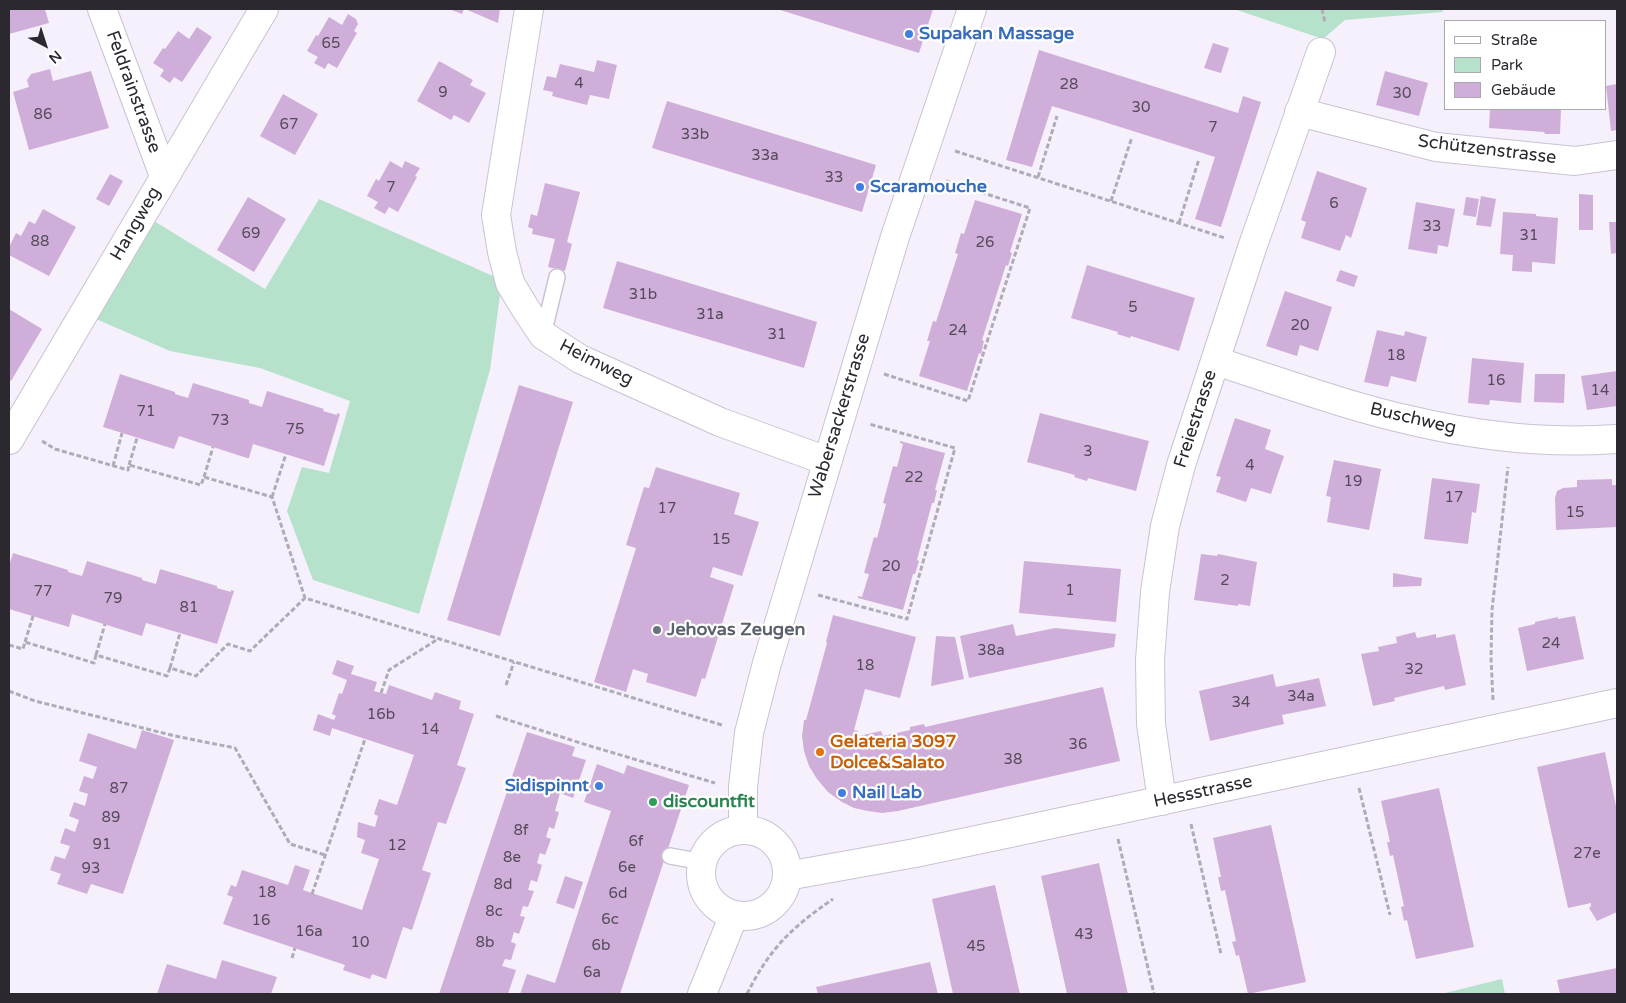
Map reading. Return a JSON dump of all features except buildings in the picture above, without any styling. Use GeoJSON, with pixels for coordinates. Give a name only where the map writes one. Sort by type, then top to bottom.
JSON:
{"type":"FeatureCollection","features":[{"type":"Feature","properties":{"kind":"street","name":"Feldrainstrasse"},"geometry":{"type":"LineString","coordinates":[[102,9],[164,176]]}},
{"type":"Feature","properties":{"kind":"street","name":"Hangweg"},"geometry":{"type":"LineString","coordinates":[[9,440],[264,9]]}},
{"type":"Feature","properties":{"kind":"street","name":"Heimweg"},"geometry":{"type":"LineString","coordinates":[[529,9],[496,215],[502,252],[510,283],[543,334],[580,359],[711,418],[827,461]]}},
{"type":"Feature","properties":{"kind":"street","name":"Wabersackerstrasse"},"geometry":{"type":"LineString","coordinates":[[743,830],[743,787],[749,733],[767,662],[855,365],[926,141],[972,9]]}},
{"type":"Feature","properties":{"kind":"street","name":"Freiestrasse"},"geometry":{"type":"LineString","coordinates":[[1173,798],[1151,724],[1150,660],[1155,592],[1165,526],[1180,465],[1252,248],[1321,52]]}},
{"type":"Feature","properties":{"kind":"street","name":"Schützenstrasse"},"geometry":{"type":"LineString","coordinates":[[1299,112],[1436,147],[1575,161],[1617,155]]}},
{"type":"Feature","properties":{"kind":"street","name":"Buschweg"},"geometry":{"type":"LineString","coordinates":[[1215,361],[1360,406],[1409,420],[1455,430],[1511,437],[1591,441],[1617,439]]}},
{"type":"Feature","properties":{"kind":"street","name":"Hessstrasse"},"geometry":{"type":"LineString","coordinates":[[787,876],[925,851],[1617,704]]}},
{"type":"Feature","properties":{"kind":"street"},"geometry":{"type":"LineString","coordinates":[[743,830],[757,832],[770,838],[780,849],[786,862],[787,876],[784,888],[770,908],[758,914],[746,916],[734,915],[721,910],[711,901],[704,889],[701,876],[703,862],[708,850],[718,840],[730,833],[743,830]]}},
{"type":"Feature","properties":{"kind":"street"},"geometry":{"type":"LineString","coordinates":[[702,994],[734,915]]}},
{"type":"Feature","properties":{"kind":"lane"},"geometry":{"type":"LineString","coordinates":[[543,334],[557,277]]}},
{"type":"Feature","properties":{"kind":"lane"},"geometry":{"type":"LineString","coordinates":[[670,856],[703,862]]}},
{"type":"Feature","properties":{"kind":"path"},"geometry":{"type":"LineString","coordinates":[[1038,178],[1057,116]]}},
{"type":"Feature","properties":{"kind":"path"},"geometry":{"type":"LineString","coordinates":[[1111,201],[1132,137]]}},
{"type":"Feature","properties":{"kind":"path"},"geometry":{"type":"LineString","coordinates":[[926,141],[1252,248]]}},
{"type":"Feature","properties":{"kind":"path"},"geometry":{"type":"LineString","coordinates":[[1179,223],[1199,159]]}},
{"type":"Feature","properties":{"kind":"path"},"geometry":{"type":"LineString","coordinates":[[855,365],[968,401],[1030,208],[916,172]]}},
{"type":"Feature","properties":{"kind":"path"},"geometry":{"type":"LineString","coordinates":[[789,586],[907,619],[955,448],[840,416]]}},
{"type":"Feature","properties":{"kind":"path"},"geometry":{"type":"LineString","coordinates":[[113,466],[122,433]]}},
{"type":"Feature","properties":{"kind":"path"},"geometry":{"type":"LineString","coordinates":[[1495,730],[1491,658],[1492,610],[1511,437]]}},
{"type":"Feature","properties":{"kind":"path"},"geometry":{"type":"LineString","coordinates":[[55,448],[128,470],[137,438]]}},
{"type":"Feature","properties":{"kind":"path"},"geometry":{"type":"LineString","coordinates":[[129,465],[201,486],[213,447]]}},
{"type":"Feature","properties":{"kind":"path"},"geometry":{"type":"LineString","coordinates":[[286,454],[272,497],[304,598]]}},
{"type":"Feature","properties":{"kind":"path"},"geometry":{"type":"LineString","coordinates":[[204,477],[272,497]]}},
{"type":"Feature","properties":{"kind":"path"},"geometry":{"type":"LineString","coordinates":[[304,598],[749,733]]}},
{"type":"Feature","properties":{"kind":"path"},"geometry":{"type":"LineString","coordinates":[[170,668],[196,676],[228,644],[250,651],[304,598]]}},
{"type":"Feature","properties":{"kind":"path"},"geometry":{"type":"LineString","coordinates":[[9,645],[23,650],[33,616]]}},
{"type":"Feature","properties":{"kind":"path"},"geometry":{"type":"LineString","coordinates":[[25,642],[94,663],[106,624]]}},
{"type":"Feature","properties":{"kind":"path"},"geometry":{"type":"LineString","coordinates":[[96,655],[168,676],[180,633]]}},
{"type":"Feature","properties":{"kind":"path"},"geometry":{"type":"LineString","coordinates":[[381,693],[389,670],[438,638]]}},
{"type":"Feature","properties":{"kind":"path"},"geometry":{"type":"LineString","coordinates":[[506,685],[514,662]]}},
{"type":"Feature","properties":{"kind":"path"},"geometry":{"type":"LineString","coordinates":[[9,691],[35,701],[175,736],[235,748],[290,844],[325,855]]}},
{"type":"Feature","properties":{"kind":"path"},"geometry":{"type":"LineString","coordinates":[[496,716],[722,785]]}},
{"type":"Feature","properties":{"kind":"path"},"geometry":{"type":"LineString","coordinates":[[312,894],[365,739]]}},
{"type":"Feature","properties":{"kind":"path"},"geometry":{"type":"LineString","coordinates":[[1352,760],[1390,915]]}},
{"type":"Feature","properties":{"kind":"path"},"geometry":{"type":"LineString","coordinates":[[1173,798],[1221,954]]}},
{"type":"Feature","properties":{"kind":"path"},"geometry":{"type":"LineString","coordinates":[[1111,812],[1154,994]]}},
{"type":"Feature","properties":{"kind":"path"},"geometry":{"type":"LineString","coordinates":[[747,994],[772,951],[790,932],[837,897],[832,868]]}},
{"type":"Feature","properties":{"kind":"path"},"geometry":{"type":"LineString","coordinates":[[292,958],[295,948]]}},
{"type":"Feature","properties":{"kind":"green space"},"geometry":{"type":"Polygon","coordinates":[[[1234,9],[1442,9],[1443,12],[1345,20],[1323,39],[1234,9]]]}},
{"type":"Feature","properties":{"kind":"green space"},"geometry":{"type":"Polygon","coordinates":[[[319,199],[502,280],[490,370],[419,614],[313,580],[287,511],[302,467],[329,473],[350,401],[260,368],[170,351],[96,319],[154,221],[265,289],[319,199]]]}},
{"type":"Feature","properties":{"kind":"green space"},"geometry":{"type":"Polygon","coordinates":[[[1502,979],[1505,994],[1441,994],[1502,979]]]}},
{"type":"Feature","properties":{"kind":"place","name":"Supakan Massage"},"geometry":{"type":"Point","coordinates":[909,34]}},
{"type":"Feature","properties":{"kind":"place","name":"Scaramouche"},"geometry":{"type":"Point","coordinates":[860,187]}},
{"type":"Feature","properties":{"kind":"place","name":"Jehovas Zeugen"},"geometry":{"type":"Point","coordinates":[657,630]}},
{"type":"Feature","properties":{"kind":"place","name":"Gelateria 3097 Dolce&Salato"},"geometry":{"type":"Point","coordinates":[820,752]}},
{"type":"Feature","properties":{"kind":"place","name":"Sidispinnt"},"geometry":{"type":"Point","coordinates":[599,786]}},
{"type":"Feature","properties":{"kind":"place","name":"Nail Lab"},"geometry":{"type":"Point","coordinates":[842,793]}},
{"type":"Feature","properties":{"kind":"place","name":"discountfit"},"geometry":{"type":"Point","coordinates":[653,802]}}]}
